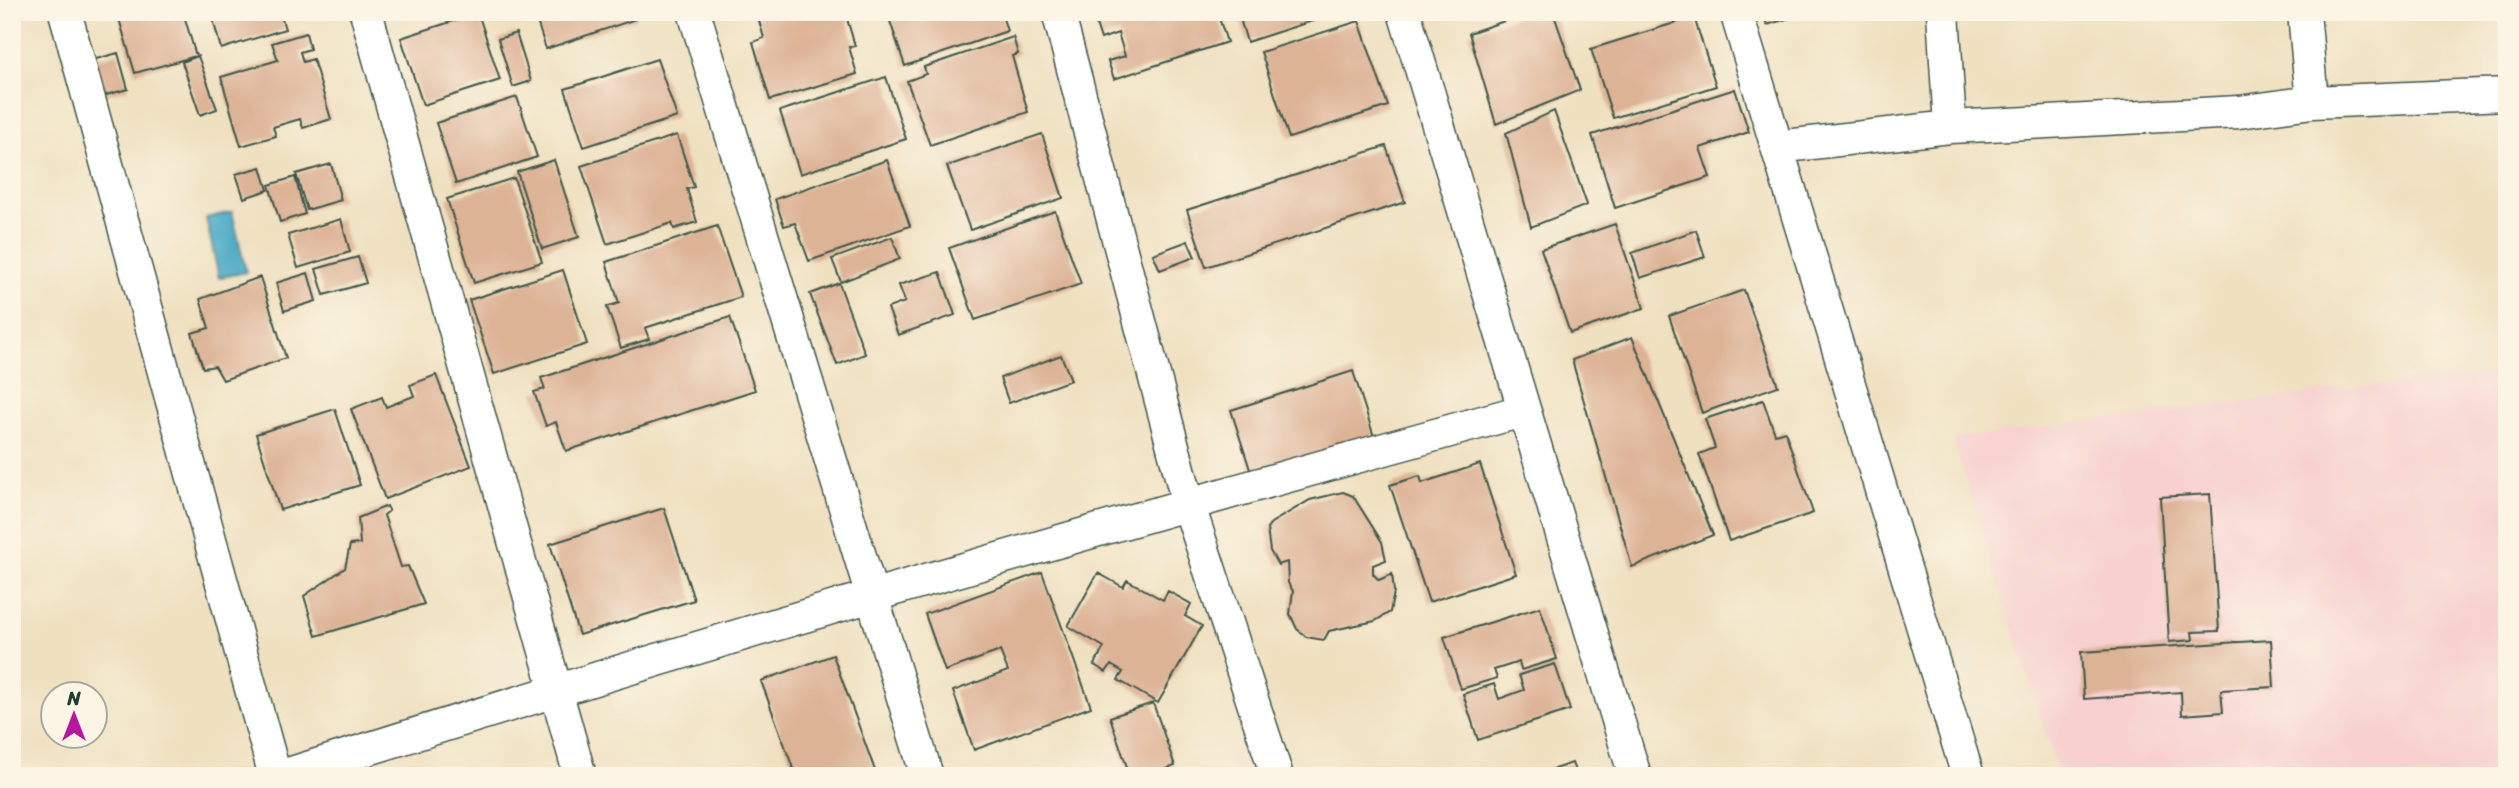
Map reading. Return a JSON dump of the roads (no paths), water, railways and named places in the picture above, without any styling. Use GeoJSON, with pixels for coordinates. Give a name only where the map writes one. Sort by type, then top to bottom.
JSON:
{"type":"FeatureCollection","features":[{"type":"Feature","properties":{"kind":"street"},"geometry":{"type":"LineString","coordinates":[[65,12],[275,776]]}},
{"type":"Feature","properties":{"kind":"street"},"geometry":{"type":"LineString","coordinates":[[366,12],[580,776]]}},
{"type":"Feature","properties":{"kind":"street"},"geometry":{"type":"LineString","coordinates":[[694,12],[928,776]]}},
{"type":"Feature","properties":{"kind":"street"},"geometry":{"type":"LineString","coordinates":[[1058,12],[1188,503],[1277,776]]}},
{"type":"Feature","properties":{"kind":"street"},"geometry":{"type":"LineString","coordinates":[[1404,12],[1522,411],[1635,776]]}},
{"type":"Feature","properties":{"kind":"street"},"geometry":{"type":"LineString","coordinates":[[1736,12],[1968,776]]}},
{"type":"Feature","properties":{"kind":"street"},"geometry":{"type":"LineString","coordinates":[[1943,12],[1950,127]]}},
{"type":"Feature","properties":{"kind":"street"},"geometry":{"type":"LineString","coordinates":[[2304,12],[2312,102]]}},
{"type":"Feature","properties":{"kind":"street"},"geometry":{"type":"LineString","coordinates":[[1777,147],[1950,127],[2239,112],[2312,102],[2507,94]]}},
{"type":"Feature","properties":{"kind":"street"},"geometry":{"type":"LineString","coordinates":[[282,776],[554,690],[1188,503],[1522,411]]}},
{"type":"Feature","properties":{"kind":"water"},"geometry":{"type":"Polygon","coordinates":[[[232,212],[246,272],[219,278],[206,218],[232,212]]]}}]}
